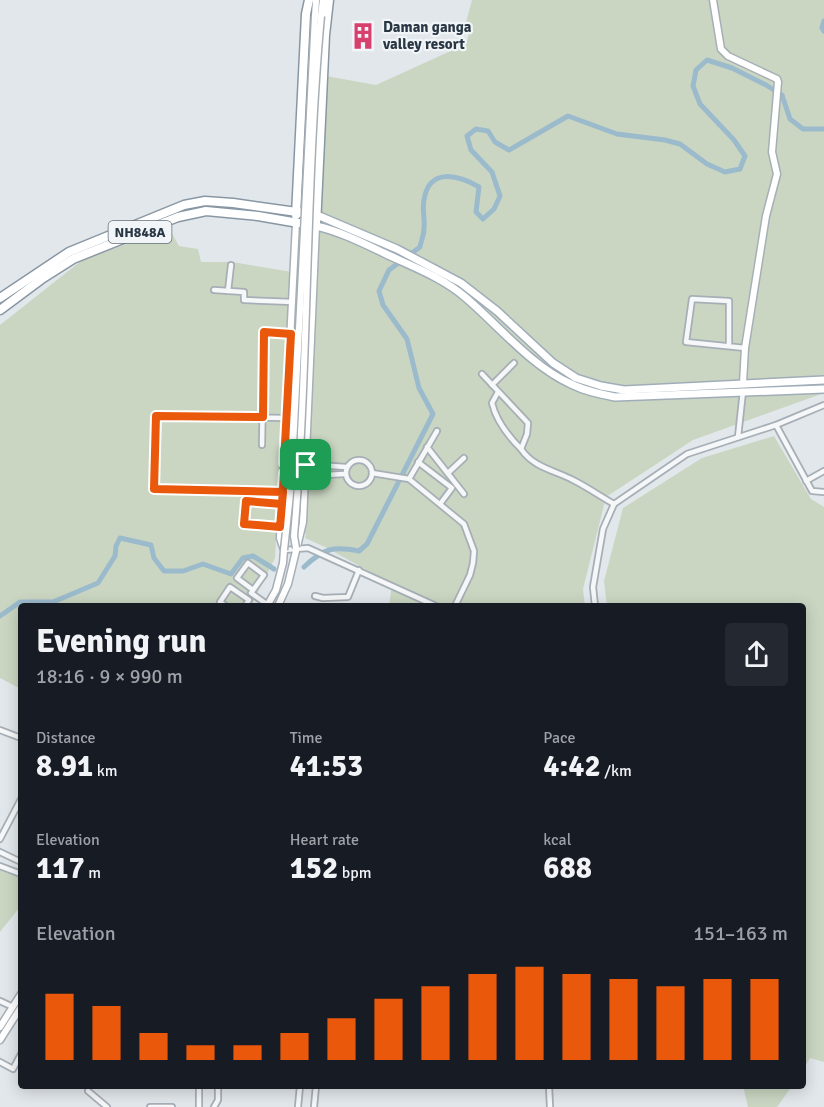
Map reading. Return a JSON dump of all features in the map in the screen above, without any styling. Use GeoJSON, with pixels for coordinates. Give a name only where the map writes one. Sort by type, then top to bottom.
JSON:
{"type":"FeatureCollection","features":[{"type":"Feature","properties":{"kind":"highway"},"geometry":{"type":"LineString","coordinates":[[309,0],[306,14],[296,223],[316,226],[325,35],[329,0]]}},
{"type":"Feature","properties":{"kind":"highway","name":"NH848A"},"geometry":{"type":"LineString","coordinates":[[0,298],[69,252],[184,206],[205,201],[296,212]]}},
{"type":"Feature","properties":{"kind":"highway","name":"NH848A"},"geometry":{"type":"LineString","coordinates":[[0,310],[73,259],[178,217],[206,211],[258,216],[296,223]]}},
{"type":"Feature","properties":{"kind":"highway"},"geometry":{"type":"LineString","coordinates":[[296,212],[317,215]]}},
{"type":"Feature","properties":{"kind":"main road"},"geometry":{"type":"LineString","coordinates":[[296,548],[294,536],[300,450],[316,79],[318,16],[316,0]]}},
{"type":"Feature","properties":{"kind":"main road"},"geometry":{"type":"LineString","coordinates":[[268,603],[278,584],[291,485],[318,16],[323,0]]}},
{"type":"Feature","properties":{"kind":"main road"},"geometry":{"type":"LineString","coordinates":[[713,0],[721,49],[728,57],[777,79],[778,82],[772,152],[777,174],[766,216],[745,348],[743,387]]}},
{"type":"Feature","properties":{"kind":"main road"},"geometry":{"type":"LineString","coordinates":[[317,215],[398,249],[461,283],[553,363],[576,378],[624,390],[743,387],[824,389]]}},
{"type":"Feature","properties":{"kind":"main road"},"geometry":{"type":"LineString","coordinates":[[284,550],[280,541],[280,527],[296,223]]}},
{"type":"Feature","properties":{"kind":"main road"},"geometry":{"type":"LineString","coordinates":[[279,603],[288,584],[302,530],[316,226],[360,242],[414,267],[463,295],[535,360],[571,384],[615,397],[824,380]]}},
{"type":"Feature","properties":{"kind":"main road"},"geometry":{"type":"LineString","coordinates":[[0,1027],[17,1006]]}},
{"type":"Feature","properties":{"kind":"main road"},"geometry":{"type":"LineString","coordinates":[[0,1040],[17,1006]]}},
{"type":"Feature","properties":{"kind":"street"},"geometry":{"type":"LineString","coordinates":[[228,291],[231,265]]}},
{"type":"Feature","properties":{"kind":"street"},"geometry":{"type":"LineString","coordinates":[[214,290],[244,292],[244,300],[293,302]]}},
{"type":"Feature","properties":{"kind":"street"},"geometry":{"type":"LineString","coordinates":[[729,346],[729,301],[692,299],[686,342],[745,348]]}},
{"type":"Feature","properties":{"kind":"street"},"geometry":{"type":"LineString","coordinates":[[262,445],[264,332],[291,334]]}},
{"type":"Feature","properties":{"kind":"street"},"geometry":{"type":"LineString","coordinates":[[264,359],[271,359]]}},
{"type":"Feature","properties":{"kind":"street"},"geometry":{"type":"LineString","coordinates":[[492,386],[514,363]]}},
{"type":"Feature","properties":{"kind":"street"},"geometry":{"type":"LineString","coordinates":[[482,374],[528,423],[527,434],[521,449]]}},
{"type":"Feature","properties":{"kind":"street"},"geometry":{"type":"LineString","coordinates":[[263,383],[270,383]]}},
{"type":"Feature","properties":{"kind":"street"},"geometry":{"type":"LineString","coordinates":[[738,437],[743,387]]}},
{"type":"Feature","properties":{"kind":"street"},"geometry":{"type":"LineString","coordinates":[[498,392],[492,403],[494,414],[527,458],[543,468],[570,478],[614,504]]}},
{"type":"Feature","properties":{"kind":"street"},"geometry":{"type":"LineString","coordinates":[[595,603],[593,587],[603,529],[614,504],[687,454],[776,425],[824,405]]}},
{"type":"Feature","properties":{"kind":"street"},"geometry":{"type":"LineString","coordinates":[[283,492],[154,489],[156,416],[286,418]]}},
{"type":"Feature","properties":{"kind":"street"},"geometry":{"type":"LineString","coordinates":[[776,425],[812,491],[824,492]]}},
{"type":"Feature","properties":{"kind":"street"},"geometry":{"type":"LineString","coordinates":[[409,479],[437,431]]}},
{"type":"Feature","properties":{"kind":"street"},"geometry":{"type":"LineString","coordinates":[[428,447],[448,473],[454,486]]}},
{"type":"Feature","properties":{"kind":"street"},"geometry":{"type":"LineString","coordinates":[[448,473],[464,458]]}},
{"type":"Feature","properties":{"kind":"street"},"geometry":{"type":"LineString","coordinates":[[354,460],[362,460],[369,465],[372,473],[369,481],[362,486],[353,485],[346,479],[346,467],[354,460]]}},
{"type":"Feature","properties":{"kind":"street"},"geometry":{"type":"LineString","coordinates":[[418,462],[464,494]]}},
{"type":"Feature","properties":{"kind":"street"},"geometry":{"type":"LineString","coordinates":[[284,463],[346,467]]}},
{"type":"Feature","properties":{"kind":"street"},"geometry":{"type":"LineString","coordinates":[[806,481],[824,471]]}},
{"type":"Feature","properties":{"kind":"street"},"geometry":{"type":"LineString","coordinates":[[284,473],[305,476],[345,474]]}},
{"type":"Feature","properties":{"kind":"street"},"geometry":{"type":"LineString","coordinates":[[372,473],[409,479],[464,524],[474,551],[470,575],[457,603]]}},
{"type":"Feature","properties":{"kind":"street"},"geometry":{"type":"LineString","coordinates":[[440,504],[454,486]]}},
{"type":"Feature","properties":{"kind":"street"},"geometry":{"type":"LineString","coordinates":[[280,527],[244,524],[246,501],[282,504]]}},
{"type":"Feature","properties":{"kind":"street"},"geometry":{"type":"LineString","coordinates":[[284,550],[308,548],[430,603]]}},
{"type":"Feature","properties":{"kind":"street"},"geometry":{"type":"LineString","coordinates":[[253,590],[237,578],[248,563],[264,575],[251,593],[264,603]]}},
{"type":"Feature","properties":{"kind":"street"},"geometry":{"type":"LineString","coordinates":[[315,596],[348,597],[359,570]]}},
{"type":"Feature","properties":{"kind":"street"},"geometry":{"type":"LineString","coordinates":[[222,603],[230,587],[249,600],[247,603]]}},
{"type":"Feature","properties":{"kind":"street"},"geometry":{"type":"LineString","coordinates":[[0,730],[18,737]]}},
{"type":"Feature","properties":{"kind":"street"},"geometry":{"type":"LineString","coordinates":[[0,839],[18,805]]}},
{"type":"Feature","properties":{"kind":"street"},"geometry":{"type":"LineString","coordinates":[[0,852],[18,861]]}},
{"type":"Feature","properties":{"kind":"street"},"geometry":{"type":"LineString","coordinates":[[0,866],[18,873]]}},
{"type":"Feature","properties":{"kind":"street"},"geometry":{"type":"LineString","coordinates":[[0,1001],[17,1006]]}},
{"type":"Feature","properties":{"kind":"street"},"geometry":{"type":"LineString","coordinates":[[0,1062],[13,1069],[18,1060]]}},
{"type":"Feature","properties":{"kind":"street"},"geometry":{"type":"LineString","coordinates":[[199,1089],[199,1107]]}},
{"type":"Feature","properties":{"kind":"street"},"geometry":{"type":"LineString","coordinates":[[214,1107],[218,1100],[218,1089]]}},
{"type":"Feature","properties":{"kind":"street"},"geometry":{"type":"LineString","coordinates":[[298,1107],[300,1089]]}},
{"type":"Feature","properties":{"kind":"street"},"geometry":{"type":"LineString","coordinates":[[314,1107],[316,1089]]}},
{"type":"Feature","properties":{"kind":"street"},"geometry":{"type":"LineString","coordinates":[[549,1089],[550,1107]]}},
{"type":"Feature","properties":{"kind":"street"},"geometry":{"type":"LineString","coordinates":[[88,1091],[107,1107]]}},
{"type":"Feature","properties":{"kind":"street"},"geometry":{"type":"LineString","coordinates":[[150,1107],[172,1107]]}},
{"type":"Feature","properties":{"kind":"green space"},"geometry":{"type":"Polygon","coordinates":[[[472,0],[824,0],[824,393],[693,440],[606,497],[583,589],[585,603],[389,603],[392,584],[305,538],[306,534],[303,532],[309,477],[326,76],[376,85],[466,44],[472,24],[466,22],[472,0]]]}},
{"type":"Feature","properties":{"kind":"green space"},"geometry":{"type":"Polygon","coordinates":[[[169,228],[179,246],[198,249],[201,262],[232,262],[292,272],[275,558],[252,603],[18,603],[18,687],[0,678],[0,325],[81,261],[169,228]]]}},
{"type":"Feature","properties":{"kind":"green space"},"geometry":{"type":"Polygon","coordinates":[[[774,436],[811,499],[824,507],[824,1062],[810,1058],[806,1065],[806,603],[607,603],[604,581],[623,508],[702,458],[774,436]]]}},
{"type":"Feature","properties":{"kind":"green space"},"geometry":{"type":"Polygon","coordinates":[[[0,866],[18,868],[18,909],[0,932],[0,866]]]}},
{"type":"Feature","properties":{"kind":"green space"},"geometry":{"type":"Polygon","coordinates":[[[744,1089],[790,1089],[777,1107],[748,1107],[744,1089]]]}},
{"type":"Feature","properties":{"kind":"waterway"},"geometry":{"type":"LineString","coordinates":[[824,21],[822,28],[824,31]]}},
{"type":"Feature","properties":{"kind":"waterway"},"geometry":{"type":"LineString","coordinates":[[304,567],[323,552],[335,549],[359,551],[367,544],[433,414],[419,388],[407,339],[383,305],[379,291],[389,270],[420,247],[424,231],[424,200],[432,182],[446,177],[462,179],[479,187],[476,212],[483,219],[494,209],[500,196],[492,172],[471,150],[467,136],[476,129],[488,131],[495,142],[509,150],[568,116],[617,134],[680,144],[707,164],[725,172],[740,169],[745,156],[734,140],[700,104],[693,86],[696,70],[707,60],[732,68],[782,95],[790,119],[803,129],[824,129]]}},
{"type":"Feature","properties":{"kind":"waterway"},"geometry":{"type":"LineString","coordinates":[[19,603],[53,602],[98,583],[115,556],[120,538],[151,545],[154,558],[164,571],[183,571],[203,564],[231,574],[243,558],[253,556],[274,569]]}},
{"type":"Feature","properties":{"kind":"waterway"},"geometry":{"type":"LineString","coordinates":[[0,616],[18,603]]}},
{"type":"Feature","properties":{"kind":"place","name":"Daman ganga valley resort"},"geometry":{"type":"Point","coordinates":[363,36]}},
{"type":"Feature","properties":{"kind":"route"},"geometry":{"type":"LineString","coordinates":[[306,465],[284,463],[291,334],[264,332],[263,417],[156,416],[154,489],[283,492],[280,527],[244,524],[246,501],[282,504],[283,492],[284,473],[305,476],[306,465]]}}]}
